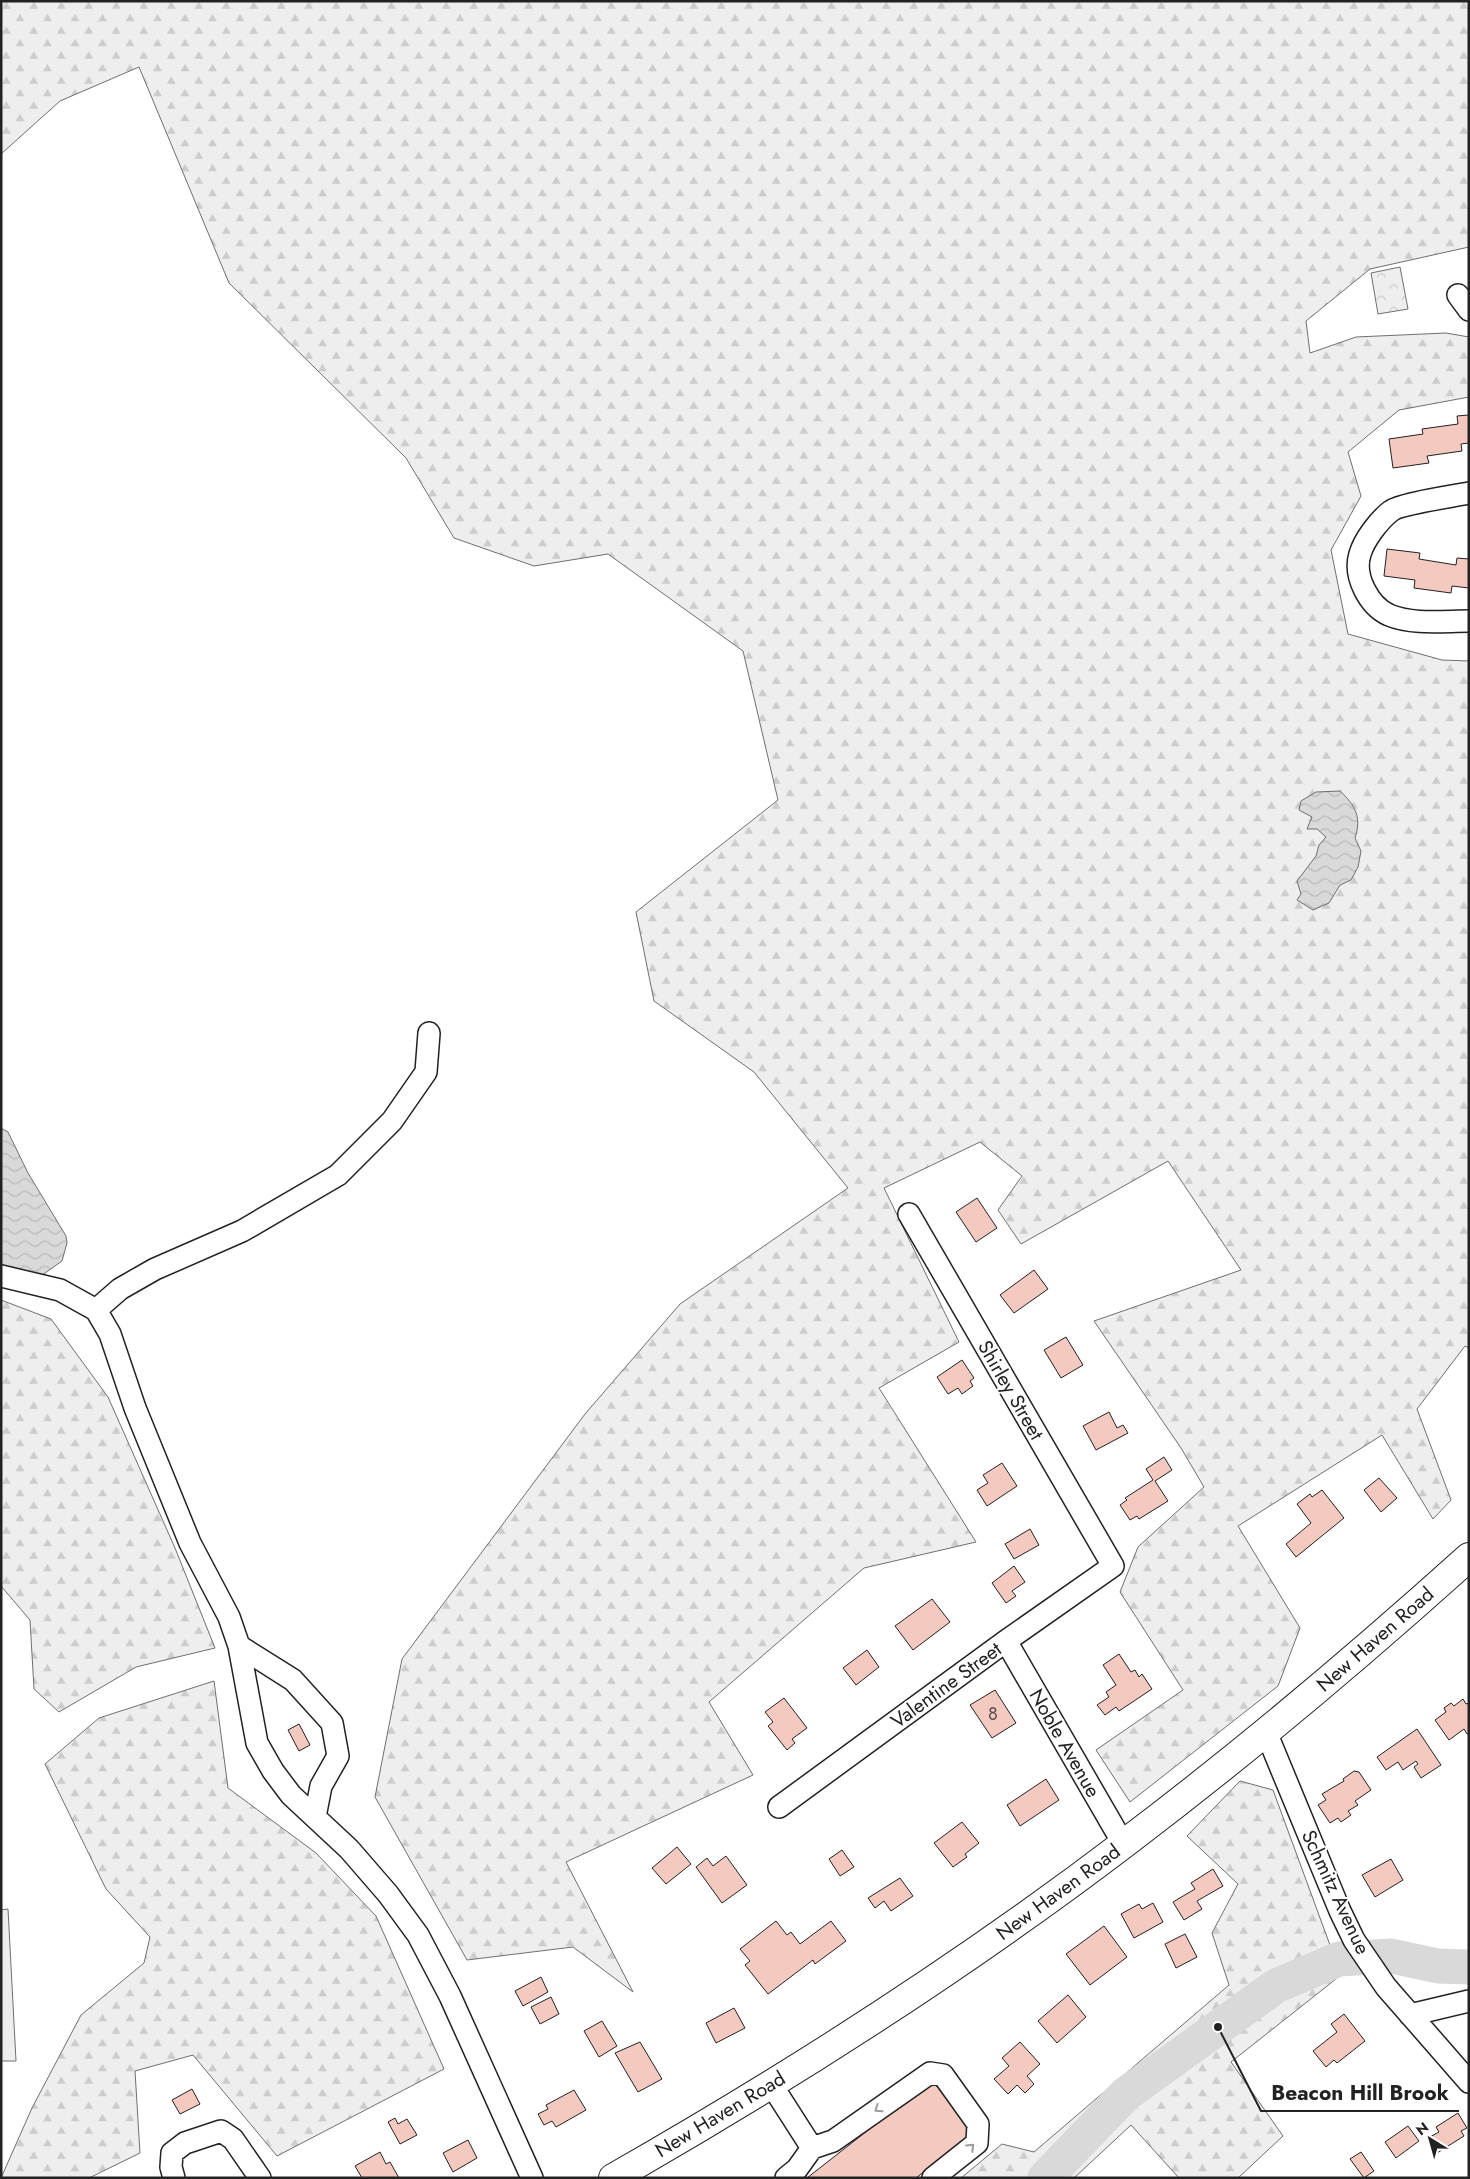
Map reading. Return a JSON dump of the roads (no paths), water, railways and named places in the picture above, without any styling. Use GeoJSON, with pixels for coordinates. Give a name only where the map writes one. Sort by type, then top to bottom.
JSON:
{"type":"FeatureCollection","features":[{"type":"Feature","properties":{"kind":"main road","name":"New Haven Road"},"geometry":{"type":"LineString","coordinates":[[613,2178],[689,2136],[917,1992],[1124,1845],[1266,1732],[1469,1557]]}},
{"type":"Feature","properties":{"kind":"street"},"geometry":{"type":"LineString","coordinates":[[1469,493],[1392,510],[1372,532],[1360,555],[1360,578],[1367,596],[1388,615],[1411,621],[1469,621]]}},
{"type":"Feature","properties":{"kind":"street"},"geometry":{"type":"LineString","coordinates":[[96,1310],[120,1289],[155,1269],[242,1231],[338,1175],[392,1121],[426,1072],[430,1033]]}},
{"type":"Feature","properties":{"kind":"street","name":"Shirley Street"},"geometry":{"type":"LineString","coordinates":[[909,1214],[1113,1566]]}},
{"type":"Feature","properties":{"kind":"street"},"geometry":{"type":"LineString","coordinates":[[1,1276],[60,1290],[96,1310],[110,1334],[135,1408],[190,1543],[229,1617],[239,1646],[256,1743],[273,1771],[291,1795],[349,1849],[388,1894],[418,1935],[450,1996],[532,2178]]}},
{"type":"Feature","properties":{"kind":"street","name":"Valentine Street"},"geometry":{"type":"LineString","coordinates":[[779,1807],[1006,1641],[1113,1566]]}},
{"type":"Feature","properties":{"kind":"street","name":"Noble Avenue"},"geometry":{"type":"LineString","coordinates":[[1006,1641],[1124,1845]]}},
{"type":"Feature","properties":{"kind":"street"},"geometry":{"type":"LineString","coordinates":[[239,1646],[292,1680],[332,1723],[338,1756],[321,1786],[315,1817]]}},
{"type":"Feature","properties":{"kind":"street","name":"Schmitz Avenue"},"geometry":{"type":"LineString","coordinates":[[1266,1732],[1354,1940],[1373,1969],[1410,2015],[1469,2082]]}},
{"type":"Feature","properties":{"kind":"street"},"geometry":{"type":"LineString","coordinates":[[1410,2015],[1469,2000]]}},
{"type":"Feature","properties":{"kind":"street"},"geometry":{"type":"LineString","coordinates":[[786,2178],[797,2169],[812,2148],[833,2141],[930,2073],[943,2075],[978,2124],[976,2143],[933,2178]]}},
{"type":"Feature","properties":{"kind":"street"},"geometry":{"type":"LineString","coordinates":[[770,2084],[812,2148]]}},
{"type":"Feature","properties":{"kind":"street"},"geometry":{"type":"LineString","coordinates":[[174,2178],[171,2167],[172,2153],[186,2143],[221,2130],[233,2139],[260,2178]]}},
{"type":"Feature","properties":{"kind":"water"},"geometry":{"type":"Polygon","coordinates":[[[1340,791],[1350,801],[1356,812],[1358,824],[1355,838],[1361,851],[1358,867],[1351,880],[1340,885],[1329,903],[1313,910],[1297,900],[1301,894],[1297,881],[1316,856],[1319,845],[1326,837],[1317,829],[1307,829],[1312,817],[1299,810],[1301,801],[1316,792],[1340,791]]]}},
{"type":"Feature","properties":{"kind":"water"},"geometry":{"type":"Polygon","coordinates":[[[1,1128],[8,1132],[28,1173],[66,1236],[67,1243],[62,1261],[41,1276],[1,1269],[1,1128]]]}},
{"type":"Feature","properties":{"kind":"waterway"},"geometry":{"type":"LineString","coordinates":[[1045,2178],[1126,2094],[1276,1986],[1339,1959],[1391,1956],[1438,1966],[1469,1967]]}},
{"type":"Feature","properties":{"kind":"place","name":"Beacon Hill Brook"},"geometry":{"type":"Point","coordinates":[1218,2027]}}]}
